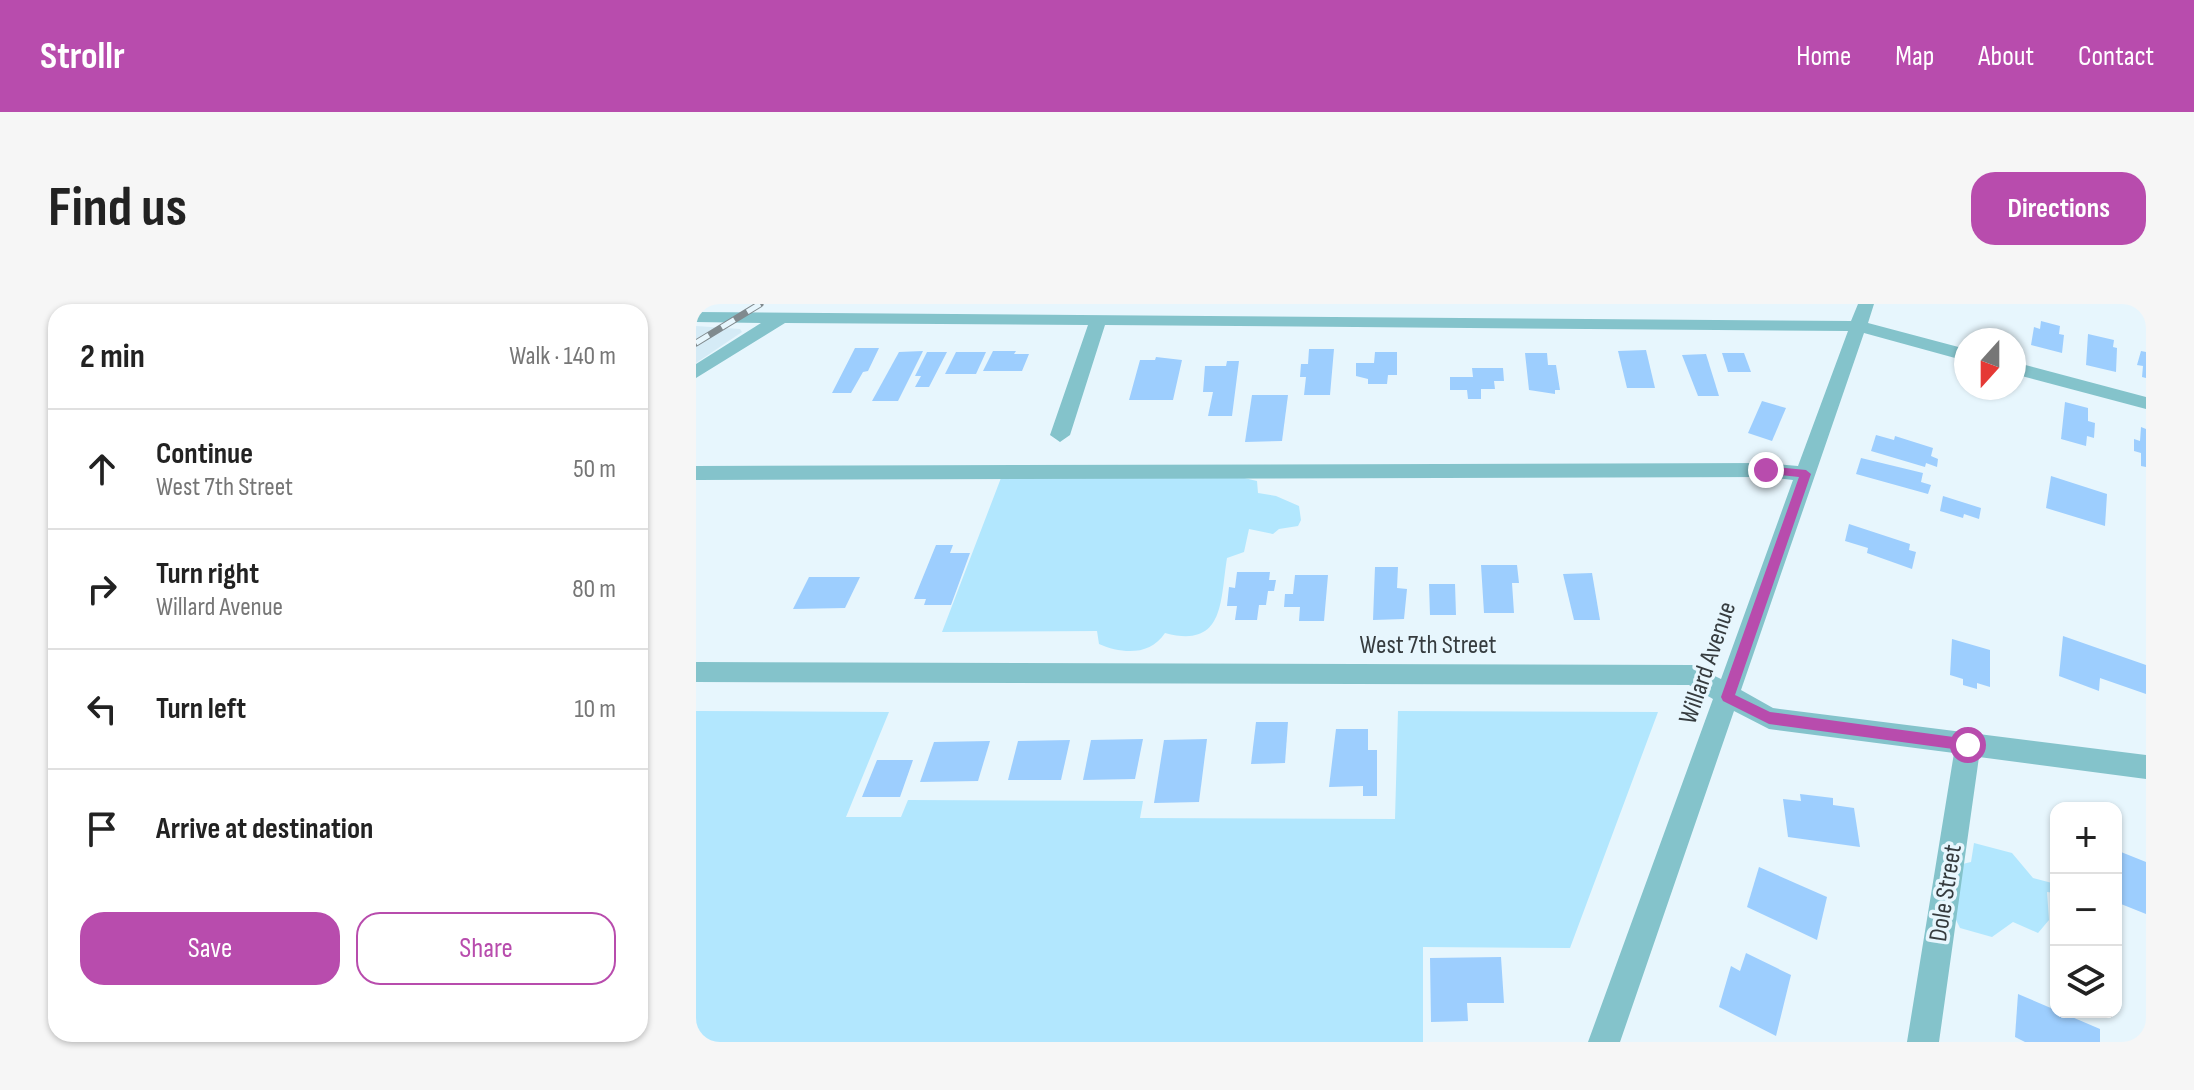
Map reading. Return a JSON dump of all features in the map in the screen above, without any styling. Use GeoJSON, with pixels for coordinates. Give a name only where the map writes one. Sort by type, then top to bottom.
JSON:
{"type":"FeatureCollection","features":[{"type":"Feature","properties":{"kind":"street"},"geometry":{"type":"LineString","coordinates":[[696,372],[802,304]]}},
{"type":"Feature","properties":{"kind":"street"},"geometry":{"type":"LineString","coordinates":[[1126,322],[1132,304]]}},
{"type":"Feature","properties":{"kind":"street"},"geometry":{"type":"LineString","coordinates":[[696,317],[1126,322],[1862,315],[1954,350]]}},
{"type":"Feature","properties":{"kind":"street","name":"Willard Avenue"},"geometry":{"type":"LineString","coordinates":[[1604,1042],[1862,315]]}},
{"type":"Feature","properties":{"kind":"street"},"geometry":{"type":"LineString","coordinates":[[1060,435],[1098,321]]}},
{"type":"Feature","properties":{"kind":"street"},"geometry":{"type":"LineString","coordinates":[[2026,371],[2146,403]]}},
{"type":"Feature","properties":{"kind":"street"},"geometry":{"type":"LineString","coordinates":[[696,473],[1766,470],[1806,474]]}},
{"type":"Feature","properties":{"kind":"street","name":"West 7th Street"},"geometry":{"type":"LineString","coordinates":[[696,672],[1692,675],[1769,718],[2146,767]]}},
{"type":"Feature","properties":{"kind":"street","name":"Dole Street"},"geometry":{"type":"LineString","coordinates":[[1923,1042],[1968,745]]}},
{"type":"Feature","properties":{"kind":"shaded area"},"geometry":{"type":"Polygon","coordinates":[[[696,326],[740,329],[742,332],[696,363],[696,326]]]}},
{"type":"Feature","properties":{"kind":"shaded area"},"geometry":{"type":"Polygon","coordinates":[[[1240,477],[1257,481],[1258,493],[1276,496],[1299,506],[1301,520],[1298,526],[1279,529],[1273,534],[1249,529],[1244,552],[1227,558],[1216,618],[1209,628],[1199,634],[1185,636],[1165,633],[1152,646],[1126,651],[1099,644],[1097,631],[942,632],[1001,478],[1240,477]]]}},
{"type":"Feature","properties":{"kind":"shaded area"},"geometry":{"type":"Polygon","coordinates":[[[696,711],[889,712],[846,817],[901,817],[908,800],[1143,801],[1140,818],[1395,819],[1398,711],[1658,712],[1570,948],[1423,947],[1423,1042],[696,1042],[696,711]]]}},
{"type":"Feature","properties":{"kind":"shaded area"},"geometry":{"type":"Polygon","coordinates":[[[1974,843],[2012,853],[2033,878],[2050,882],[2050,892],[2047,892],[2049,920],[2038,933],[2013,922],[1992,937],[1960,928],[1937,882],[1958,865],[1971,862],[1974,843]]]}},
{"type":"Feature","properties":{"kind":"building"},"geometry":{"type":"Polygon","coordinates":[[[2041,321],[2060,326],[2059,334],[2064,335],[2062,353],[2031,345],[2034,327],[2040,329],[2041,321]]]}},
{"type":"Feature","properties":{"kind":"building"},"geometry":{"type":"Polygon","coordinates":[[[2088,334],[2114,340],[2113,347],[2117,348],[2116,372],[2086,365],[2088,334]]]}},
{"type":"Feature","properties":{"kind":"building"},"geometry":{"type":"Polygon","coordinates":[[[855,348],[879,348],[868,371],[863,372],[851,393],[832,393],[855,348]]]}},
{"type":"Feature","properties":{"kind":"building"},"geometry":{"type":"Polygon","coordinates":[[[1309,349],[1334,349],[1330,395],[1304,395],[1306,377],[1300,377],[1301,364],[1308,364],[1309,349]]]}},
{"type":"Feature","properties":{"kind":"building"},"geometry":{"type":"Polygon","coordinates":[[[1646,350],[1655,388],[1627,388],[1618,351],[1646,350]]]}},
{"type":"Feature","properties":{"kind":"building"},"geometry":{"type":"Polygon","coordinates":[[[923,351],[898,401],[872,401],[899,352],[923,351]]]}},
{"type":"Feature","properties":{"kind":"building"},"geometry":{"type":"Polygon","coordinates":[[[993,351],[1029,354],[1022,371],[983,371],[993,351]]]}},
{"type":"Feature","properties":{"kind":"building"},"geometry":{"type":"Polygon","coordinates":[[[2141,351],[2146,352],[2146,378],[2142,377],[2143,366],[2137,365],[2141,351]]]}},
{"type":"Feature","properties":{"kind":"building"},"geometry":{"type":"Polygon","coordinates":[[[927,352],[947,352],[929,387],[915,387],[921,376],[915,376],[927,352]]]}},
{"type":"Feature","properties":{"kind":"building"},"geometry":{"type":"Polygon","coordinates":[[[956,352],[986,352],[976,374],[945,374],[956,352]]]}},
{"type":"Feature","properties":{"kind":"building"},"geometry":{"type":"Polygon","coordinates":[[[1375,352],[1397,352],[1397,375],[1388,375],[1387,384],[1368,384],[1368,379],[1356,376],[1356,363],[1374,363],[1375,352]]]}},
{"type":"Feature","properties":{"kind":"building"},"geometry":{"type":"Polygon","coordinates":[[[1525,353],[1547,353],[1548,365],[1556,365],[1560,390],[1555,390],[1555,394],[1529,390],[1525,353]]]}},
{"type":"Feature","properties":{"kind":"building"},"geometry":{"type":"Polygon","coordinates":[[[1722,353],[1744,353],[1751,372],[1728,372],[1722,353]]]}},
{"type":"Feature","properties":{"kind":"building"},"geometry":{"type":"Polygon","coordinates":[[[1706,354],[1719,396],[1698,396],[1682,355],[1706,354]]]}},
{"type":"Feature","properties":{"kind":"building"},"geometry":{"type":"Polygon","coordinates":[[[1156,357],[1182,360],[1173,400],[1129,400],[1140,360],[1155,360],[1156,357]]]}},
{"type":"Feature","properties":{"kind":"building"},"geometry":{"type":"Polygon","coordinates":[[[1227,361],[1239,361],[1232,416],[1208,416],[1213,392],[1203,392],[1205,366],[1226,366],[1227,361]]]}},
{"type":"Feature","properties":{"kind":"building"},"geometry":{"type":"Polygon","coordinates":[[[1472,368],[1503,368],[1504,381],[1494,381],[1495,389],[1481,389],[1481,399],[1468,399],[1467,390],[1450,390],[1450,377],[1473,377],[1472,368]]]}},
{"type":"Feature","properties":{"kind":"building"},"geometry":{"type":"Polygon","coordinates":[[[1252,395],[1288,395],[1282,441],[1245,442],[1252,395]]]}},
{"type":"Feature","properties":{"kind":"building"},"geometry":{"type":"Polygon","coordinates":[[[1762,401],[1786,408],[1772,441],[1748,433],[1762,401]]]}},
{"type":"Feature","properties":{"kind":"building"},"geometry":{"type":"Polygon","coordinates":[[[2065,402],[2088,408],[2088,421],[2095,423],[2094,438],[2087,436],[2086,446],[2061,439],[2065,402]]]}},
{"type":"Feature","properties":{"kind":"building"},"geometry":{"type":"Polygon","coordinates":[[[2141,427],[2146,429],[2146,467],[2141,466],[2141,453],[2134,451],[2134,439],[2140,441],[2141,427]]]}},
{"type":"Feature","properties":{"kind":"building"},"geometry":{"type":"Polygon","coordinates":[[[1876,435],[1894,440],[1895,436],[1933,448],[1931,456],[1938,459],[1937,467],[1926,463],[1925,467],[1871,451],[1876,435]]]}},
{"type":"Feature","properties":{"kind":"building"},"geometry":{"type":"Polygon","coordinates":[[[1861,458],[1923,473],[1921,482],[1931,485],[1928,494],[1856,474],[1861,458]]]}},
{"type":"Feature","properties":{"kind":"building"},"geometry":{"type":"Polygon","coordinates":[[[2051,476],[2107,494],[2105,526],[2046,508],[2051,476]]]}},
{"type":"Feature","properties":{"kind":"building"},"geometry":{"type":"Polygon","coordinates":[[[1943,496],[1981,508],[1979,519],[1940,511],[1943,496]]]}},
{"type":"Feature","properties":{"kind":"building"},"geometry":{"type":"Polygon","coordinates":[[[1849,524],[1910,544],[1909,550],[1916,552],[1912,569],[1867,553],[1868,548],[1845,541],[1849,524]]]}},
{"type":"Feature","properties":{"kind":"building"},"geometry":{"type":"Polygon","coordinates":[[[936,545],[953,545],[950,553],[970,553],[951,605],[924,605],[926,599],[914,599],[936,545]]]}},
{"type":"Feature","properties":{"kind":"building"},"geometry":{"type":"Polygon","coordinates":[[[1481,565],[1517,565],[1519,583],[1512,583],[1514,613],[1484,613],[1481,565]]]}},
{"type":"Feature","properties":{"kind":"building"},"geometry":{"type":"Polygon","coordinates":[[[1375,567],[1398,567],[1397,588],[1407,589],[1404,619],[1373,620],[1375,567]]]}},
{"type":"Feature","properties":{"kind":"building"},"geometry":{"type":"Polygon","coordinates":[[[1237,572],[1270,572],[1269,580],[1276,580],[1274,591],[1268,591],[1266,605],[1259,605],[1257,620],[1235,620],[1237,606],[1227,606],[1229,587],[1235,588],[1237,572]]]}},
{"type":"Feature","properties":{"kind":"building"},"geometry":{"type":"Polygon","coordinates":[[[1592,573],[1600,620],[1574,620],[1563,574],[1592,573]]]}},
{"type":"Feature","properties":{"kind":"building"},"geometry":{"type":"Polygon","coordinates":[[[1295,575],[1328,575],[1324,621],[1299,621],[1300,607],[1284,607],[1285,594],[1293,594],[1295,575]]]}},
{"type":"Feature","properties":{"kind":"building"},"geometry":{"type":"Polygon","coordinates":[[[809,577],[860,577],[845,608],[793,609],[809,577]]]}},
{"type":"Feature","properties":{"kind":"building"},"geometry":{"type":"Polygon","coordinates":[[[1429,584],[1455,584],[1456,615],[1430,615],[1429,584]]]}},
{"type":"Feature","properties":{"kind":"building"},"geometry":{"type":"Polygon","coordinates":[[[2063,636],[2146,665],[2146,694],[2100,678],[2099,691],[2059,676],[2063,636]]]}},
{"type":"Feature","properties":{"kind":"building"},"geometry":{"type":"Polygon","coordinates":[[[1952,639],[1990,650],[1990,687],[1977,683],[1977,689],[1963,685],[1963,679],[1950,675],[1952,639]]]}},
{"type":"Feature","properties":{"kind":"building"},"geometry":{"type":"Polygon","coordinates":[[[1256,722],[1288,722],[1285,763],[1251,764],[1256,722]]]}},
{"type":"Feature","properties":{"kind":"building"},"geometry":{"type":"Polygon","coordinates":[[[1336,729],[1368,729],[1368,750],[1377,750],[1377,796],[1363,796],[1363,786],[1329,787],[1336,729]]]}},
{"type":"Feature","properties":{"kind":"building"},"geometry":{"type":"Polygon","coordinates":[[[1143,739],[1135,779],[1083,780],[1091,740],[1143,739]]]}},
{"type":"Feature","properties":{"kind":"building"},"geometry":{"type":"Polygon","coordinates":[[[1207,739],[1199,802],[1154,803],[1164,740],[1207,739]]]}},
{"type":"Feature","properties":{"kind":"building"},"geometry":{"type":"Polygon","coordinates":[[[1070,740],[1061,780],[1008,780],[1018,741],[1070,740]]]}},
{"type":"Feature","properties":{"kind":"building"},"geometry":{"type":"Polygon","coordinates":[[[990,741],[978,781],[920,782],[934,742],[990,741]]]}},
{"type":"Feature","properties":{"kind":"building"},"geometry":{"type":"Polygon","coordinates":[[[877,760],[913,760],[900,797],[862,797],[877,760]]]}},
{"type":"Feature","properties":{"kind":"building"},"geometry":{"type":"Polygon","coordinates":[[[1800,794],[1833,798],[1833,805],[1854,808],[1860,847],[1788,837],[1783,799],[1801,801],[1800,794]]]}},
{"type":"Feature","properties":{"kind":"building"},"geometry":{"type":"Polygon","coordinates":[[[2122,852],[2146,862],[2146,914],[2122,904],[2122,852]]]}},
{"type":"Feature","properties":{"kind":"building"},"geometry":{"type":"Polygon","coordinates":[[[1759,867],[1827,897],[1817,940],[1747,907],[1759,867]]]}},
{"type":"Feature","properties":{"kind":"building"},"geometry":{"type":"Polygon","coordinates":[[[1746,953],[1791,975],[1776,1036],[1719,1007],[1731,966],[1740,971],[1746,953]]]}},
{"type":"Feature","properties":{"kind":"building"},"geometry":{"type":"Polygon","coordinates":[[[1501,957],[1504,1003],[1467,1003],[1468,1021],[1431,1022],[1430,958],[1501,957]]]}},
{"type":"Feature","properties":{"kind":"building"},"geometry":{"type":"Polygon","coordinates":[[[2018,994],[2050,1008],[2050,1018],[2074,1018],[2100,1029],[2100,1042],[2025,1042],[2015,1037],[2018,994]]]}},
{"type":"Feature","properties":{"kind":"railway"},"geometry":{"type":"LineString","coordinates":[[696,343],[760,304]]}},
{"type":"Feature","properties":{"kind":"route"},"geometry":{"type":"LineString","coordinates":[[1766,470],[1806,474],[1728,697],[1769,718],[1968,745]]}}]}
